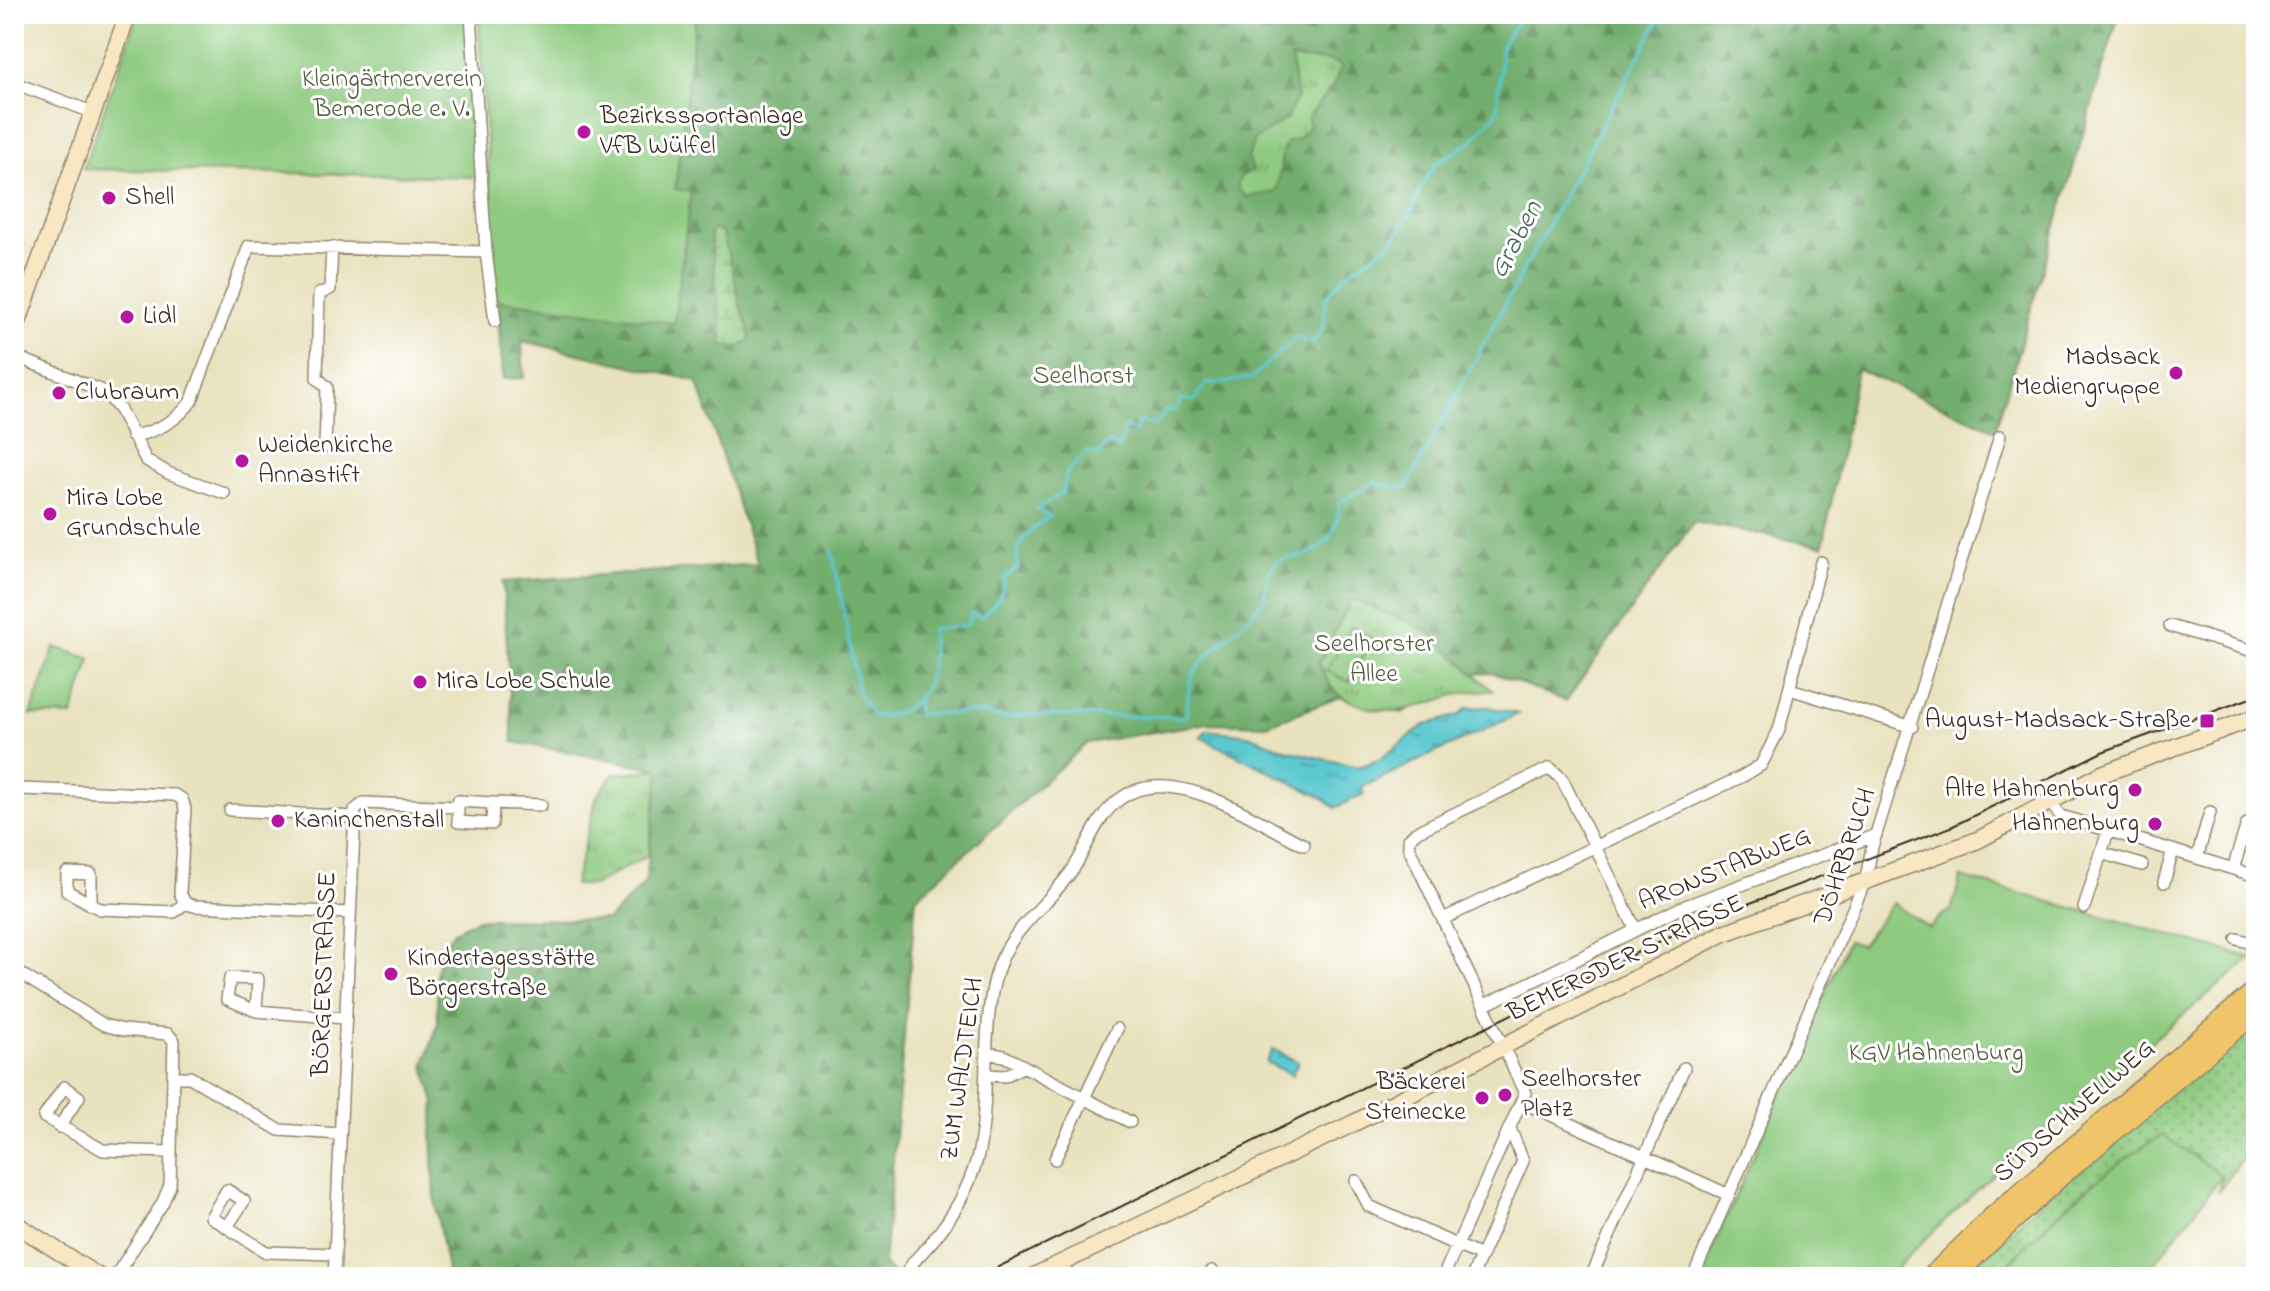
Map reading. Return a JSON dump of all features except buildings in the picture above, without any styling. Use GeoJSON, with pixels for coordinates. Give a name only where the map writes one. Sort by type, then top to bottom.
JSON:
{"type":"FeatureCollection","features":[{"type":"Feature","properties":{"kind":"highway","name":"SÜDSCHNELLWEG"},"geometry":{"type":"LineString","coordinates":[[1932,1277],[2005,1206],[2256,991]]}},
{"type":"Feature","properties":{"kind":"highway","name":"SÜDSCHNELLWEG"},"geometry":{"type":"LineString","coordinates":[[1952,1277],[2061,1175],[2256,1011]]}},
{"type":"Feature","properties":{"kind":"main road"},"geometry":{"type":"LineString","coordinates":[[14,333],[128,14]]}},
{"type":"Feature","properties":{"kind":"main road","name":"BEMERODER STRASSE"},"geometry":{"type":"LineString","coordinates":[[1032,1277],[1354,1123],[1702,943],[1866,879],[1978,840],[2102,774],[2256,717]]}},
{"type":"Feature","properties":{"kind":"main road"},"geometry":{"type":"LineString","coordinates":[[14,1223],[99,1277]]}},
{"type":"Feature","properties":{"kind":"street"},"geometry":{"type":"LineString","coordinates":[[471,14],[486,252],[495,321]]}},
{"type":"Feature","properties":{"kind":"street"},"geometry":{"type":"LineString","coordinates":[[14,83],[92,112]]}},
{"type":"Feature","properties":{"kind":"street"},"geometry":{"type":"LineString","coordinates":[[132,436],[146,434],[173,419],[192,400],[249,246],[486,252]]}},
{"type":"Feature","properties":{"kind":"street"},"geometry":{"type":"LineString","coordinates":[[325,447],[327,387],[317,378],[319,294],[330,289],[332,247]]}},
{"type":"Feature","properties":{"kind":"street"},"geometry":{"type":"LineString","coordinates":[[14,356],[105,392],[120,410],[146,460],[155,467],[224,493]]}},
{"type":"Feature","properties":{"kind":"street","name":"DÖHRBRUCH"},"geometry":{"type":"LineString","coordinates":[[1693,1277],[1866,879],[1876,835],[2000,436]]}},
{"type":"Feature","properties":{"kind":"street"},"geometry":{"type":"LineString","coordinates":[[1443,919],[1761,765],[1779,730],[1821,562]]}},
{"type":"Feature","properties":{"kind":"street"},"geometry":{"type":"LineString","coordinates":[[2170,626],[2256,652]]}},
{"type":"Feature","properties":{"kind":"street"},"geometry":{"type":"LineString","coordinates":[[1790,689],[1912,727]]}},
{"type":"Feature","properties":{"kind":"street"},"geometry":{"type":"LineString","coordinates":[[1443,1277],[1525,1093],[1409,848],[1409,839],[1416,832],[1550,768],[1562,779],[1636,930]]}},
{"type":"Feature","properties":{"kind":"street","name":"ZUM WALDTEICH"},"geometry":{"type":"LineString","coordinates":[[905,1277],[909,1266],[946,1223],[968,1182],[981,1141],[994,982],[1003,956],[1017,933],[1069,874],[1102,816],[1128,793],[1161,784],[1177,786],[1304,845]]}},
{"type":"Feature","properties":{"kind":"street"},"geometry":{"type":"LineString","coordinates":[[14,832],[15,797],[22,789],[175,795],[182,799],[185,809],[180,893],[185,903],[194,906],[350,913]]}},
{"type":"Feature","properties":{"kind":"street"},"geometry":{"type":"LineString","coordinates":[[493,803],[492,824],[458,822],[458,801],[541,805]]}},
{"type":"Feature","properties":{"kind":"street"},"geometry":{"type":"LineString","coordinates":[[2049,802],[2061,816],[2256,876]]}},
{"type":"Feature","properties":{"kind":"street"},"geometry":{"type":"LineString","coordinates":[[230,810],[353,817],[358,805],[364,803],[458,807]]}},
{"type":"Feature","properties":{"kind":"street"},"geometry":{"type":"LineString","coordinates":[[2197,858],[2210,812]]}},
{"type":"Feature","properties":{"kind":"street","name":"BÖRGERSTRASSE"},"geometry":{"type":"LineString","coordinates":[[334,1277],[353,817]]}},
{"type":"Feature","properties":{"kind":"street"},"geometry":{"type":"LineString","coordinates":[[2233,869],[2247,824]]}},
{"type":"Feature","properties":{"kind":"street"},"geometry":{"type":"LineString","coordinates":[[2084,908],[2108,831]]}},
{"type":"Feature","properties":{"kind":"street","name":"ARONSTABWEG"},"geometry":{"type":"LineString","coordinates":[[1485,1005],[1636,930],[1744,882],[1876,835]]}},
{"type":"Feature","properties":{"kind":"street"},"geometry":{"type":"LineString","coordinates":[[2164,882],[2173,850]]}},
{"type":"Feature","properties":{"kind":"street"},"geometry":{"type":"LineString","coordinates":[[2101,853],[2142,865]]}},
{"type":"Feature","properties":{"kind":"street"},"geometry":{"type":"LineString","coordinates":[[91,905],[100,909],[174,912],[185,903]]}},
{"type":"Feature","properties":{"kind":"street"},"geometry":{"type":"LineString","coordinates":[[2237,939],[2256,944]]}},
{"type":"Feature","properties":{"kind":"street"},"geometry":{"type":"LineString","coordinates":[[14,975],[24,976],[104,1025],[168,1034],[174,1041],[170,1185],[162,1204],[115,1277]]}},
{"type":"Feature","properties":{"kind":"street"},"geometry":{"type":"LineString","coordinates":[[256,1011],[345,1018]]}},
{"type":"Feature","properties":{"kind":"street"},"geometry":{"type":"LineString","coordinates":[[1055,1159],[1117,1029]]}},
{"type":"Feature","properties":{"kind":"street"},"geometry":{"type":"LineString","coordinates":[[988,1053],[1004,1056],[1130,1122]]}},
{"type":"Feature","properties":{"kind":"street"},"geometry":{"type":"LineString","coordinates":[[987,1075],[1005,1076],[1024,1066]]}},
{"type":"Feature","properties":{"kind":"street"},"geometry":{"type":"LineString","coordinates":[[1591,1277],[1684,1068]]}},
{"type":"Feature","properties":{"kind":"street"},"geometry":{"type":"LineString","coordinates":[[174,1077],[190,1077],[279,1130],[340,1134]]}},
{"type":"Feature","properties":{"kind":"street"},"geometry":{"type":"LineString","coordinates":[[1522,1102],[1729,1195]]}},
{"type":"Feature","properties":{"kind":"street"},"geometry":{"type":"LineString","coordinates":[[59,1127],[103,1150],[170,1152]]}},
{"type":"Feature","properties":{"kind":"street"},"geometry":{"type":"LineString","coordinates":[[1472,1277],[1523,1161],[1510,1128]]}},
{"type":"Feature","properties":{"kind":"street"},"geometry":{"type":"LineString","coordinates":[[1356,1181],[1369,1206],[1481,1256]]}},
{"type":"Feature","properties":{"kind":"street"},"geometry":{"type":"LineString","coordinates":[[227,1227],[266,1252],[335,1254]]}},
{"type":"Feature","properties":{"kind":"green space","name":"Kleingärtnerverein Bemerode e. V."},"geometry":{"type":"Polygon","coordinates":[[[138,14],[467,14],[479,177],[83,169],[138,14]]]}},
{"type":"Feature","properties":{"kind":"green space","name":"Bezirkssportanlage VfB Wülfel"},"geometry":{"type":"Polygon","coordinates":[[[478,14],[696,14],[675,189],[691,192],[674,323],[497,300],[478,14]]]}},
{"type":"Feature","properties":{"kind":"green space","name":"Seelhorst"},"geometry":{"type":"Polygon","coordinates":[[[696,14],[2119,14],[1995,430],[1857,369],[1823,546],[1694,522],[1566,701],[1493,673],[1465,674],[1402,713],[1340,697],[1267,725],[1208,723],[1087,743],[916,898],[884,1264],[897,1277],[448,1277],[435,1203],[432,1132],[435,1102],[424,1066],[438,1022],[436,976],[440,951],[454,931],[478,919],[608,920],[645,883],[660,769],[513,742],[503,582],[758,564],[697,381],[522,341],[524,378],[503,379],[497,300],[691,192],[675,190],[696,14]]]}},
{"type":"Feature","properties":{"kind":"green space"},"geometry":{"type":"Polygon","coordinates":[[[1291,58],[1330,61],[1342,66],[1334,84],[1308,117],[1309,127],[1299,138],[1287,142],[1277,192],[1246,197],[1237,188],[1241,176],[1253,170],[1248,158],[1254,140],[1286,119],[1297,98],[1291,58]]]}},
{"type":"Feature","properties":{"kind":"green space"},"geometry":{"type":"Polygon","coordinates":[[[714,229],[722,233],[749,330],[749,341],[737,348],[723,345],[710,233],[714,229]]]}},
{"type":"Feature","properties":{"kind":"green space","name":"Seelhorster Allee"},"geometry":{"type":"Polygon","coordinates":[[[1352,599],[1425,629],[1493,691],[1460,694],[1398,710],[1366,707],[1347,700],[1331,687],[1319,663],[1352,599]]]}},
{"type":"Feature","properties":{"kind":"green space"},"geometry":{"type":"Polygon","coordinates":[[[1350,627],[1372,638],[1350,682],[1327,671],[1350,627]]]}},
{"type":"Feature","properties":{"kind":"green space"},"geometry":{"type":"Polygon","coordinates":[[[55,647],[91,659],[72,716],[31,715],[55,647]]]}},
{"type":"Feature","properties":{"kind":"green space"},"geometry":{"type":"Polygon","coordinates":[[[660,769],[648,855],[594,885],[574,885],[597,796],[614,774],[660,769]]]}},
{"type":"Feature","properties":{"kind":"green space","name":"KGV Hahnenburg"},"geometry":{"type":"Polygon","coordinates":[[[1961,877],[2252,958],[2020,1152],[1888,1277],[1700,1277],[1848,941],[1861,945],[1893,903],[1929,928],[1943,914],[1951,911],[1961,877]]]}},
{"type":"Feature","properties":{"kind":"green space"},"geometry":{"type":"Polygon","coordinates":[[[2256,1022],[2256,1141],[2218,1192],[2222,1176],[2016,1255],[1999,1277],[1962,1277],[2042,1201],[2256,1022]]]}},
{"type":"Feature","properties":{"kind":"green space"},"geometry":{"type":"Polygon","coordinates":[[[2163,1135],[2222,1176],[2144,1277],[1999,1277],[2075,1198],[2119,1163],[2163,1135]]]}},
{"type":"Feature","properties":{"kind":"water"},"geometry":{"type":"Polygon","coordinates":[[[1488,707],[1518,714],[1362,787],[1364,794],[1335,808],[1325,799],[1200,737],[1207,730],[1248,735],[1290,751],[1358,767],[1379,760],[1425,725],[1460,715],[1467,708],[1488,707]]]}},
{"type":"Feature","properties":{"kind":"water"},"geometry":{"type":"Polygon","coordinates":[[[1273,1049],[1298,1062],[1292,1075],[1266,1062],[1273,1049]]]}},
{"type":"Feature","properties":{"kind":"waterway"},"geometry":{"type":"LineString","coordinates":[[832,551],[859,694],[874,716],[906,709],[917,700],[929,676],[931,629],[967,625],[971,613],[981,617],[1000,598],[1005,577],[1018,568],[1020,543],[1050,516],[1037,510],[1063,492],[1067,472],[1087,452],[1098,456],[1109,443],[1120,447],[1125,426],[1136,432],[1139,420],[1154,425],[1167,410],[1176,410],[1182,399],[1194,401],[1208,382],[1252,378],[1296,337],[1312,344],[1323,328],[1326,297],[1346,274],[1391,243],[1414,208],[1418,192],[1436,163],[1470,143],[1497,112],[1502,44],[1523,14]]}},
{"type":"Feature","properties":{"kind":"waterway","name":"Graben"},"geometry":{"type":"LineString","coordinates":[[917,698],[918,714],[978,713],[1005,718],[1026,715],[1186,717],[1195,672],[1261,603],[1271,567],[1282,559],[1305,555],[1320,547],[1335,528],[1339,503],[1373,483],[1406,488],[1662,14]]}},
{"type":"Feature","properties":{"kind":"tram line"},"geometry":{"type":"LineString","coordinates":[[978,1277],[1695,924],[1951,827],[2102,752],[2256,696]]}},
{"type":"Feature","properties":{"kind":"place","name":"Bezirkssportanlage VfB Wülfel"},"geometry":{"type":"Point","coordinates":[584,132]}},
{"type":"Feature","properties":{"kind":"place","name":"Shell"},"geometry":{"type":"Point","coordinates":[109,198]}},
{"type":"Feature","properties":{"kind":"place","name":"Lidl"},"geometry":{"type":"Point","coordinates":[127,317]}},
{"type":"Feature","properties":{"kind":"place","name":"Madsack Mediengruppe"},"geometry":{"type":"Point","coordinates":[2176,373]}},
{"type":"Feature","properties":{"kind":"place","name":"Clubraum"},"geometry":{"type":"Point","coordinates":[59,393]}},
{"type":"Feature","properties":{"kind":"place","name":"Weidenkirche Annastift"},"geometry":{"type":"Point","coordinates":[242,461]}},
{"type":"Feature","properties":{"kind":"place","name":"Mira Lobe Grundschule"},"geometry":{"type":"Point","coordinates":[50,514]}},
{"type":"Feature","properties":{"kind":"place","name":"Mira Lobe Schule"},"geometry":{"type":"Point","coordinates":[420,682]}},
{"type":"Feature","properties":{"kind":"place","name":"August-Madsack-Straße"},"geometry":{"type":"Point","coordinates":[2207,721]}},
{"type":"Feature","properties":{"kind":"place","name":"Alte Hahnenburg"},"geometry":{"type":"Point","coordinates":[2135,790]}},
{"type":"Feature","properties":{"kind":"place","name":"Kaninchenstall"},"geometry":{"type":"Point","coordinates":[278,821]}},
{"type":"Feature","properties":{"kind":"place","name":"Hahnenburg"},"geometry":{"type":"Point","coordinates":[2155,824]}},
{"type":"Feature","properties":{"kind":"place","name":"Kindertagesstätte Börgerstraße"},"geometry":{"type":"Point","coordinates":[391,974]}},
{"type":"Feature","properties":{"kind":"place","name":"Seelhorster Platz"},"geometry":{"type":"Point","coordinates":[1505,1095]}},
{"type":"Feature","properties":{"kind":"place","name":"Bäckerei Steinecke"},"geometry":{"type":"Point","coordinates":[1482,1098]}}]}
